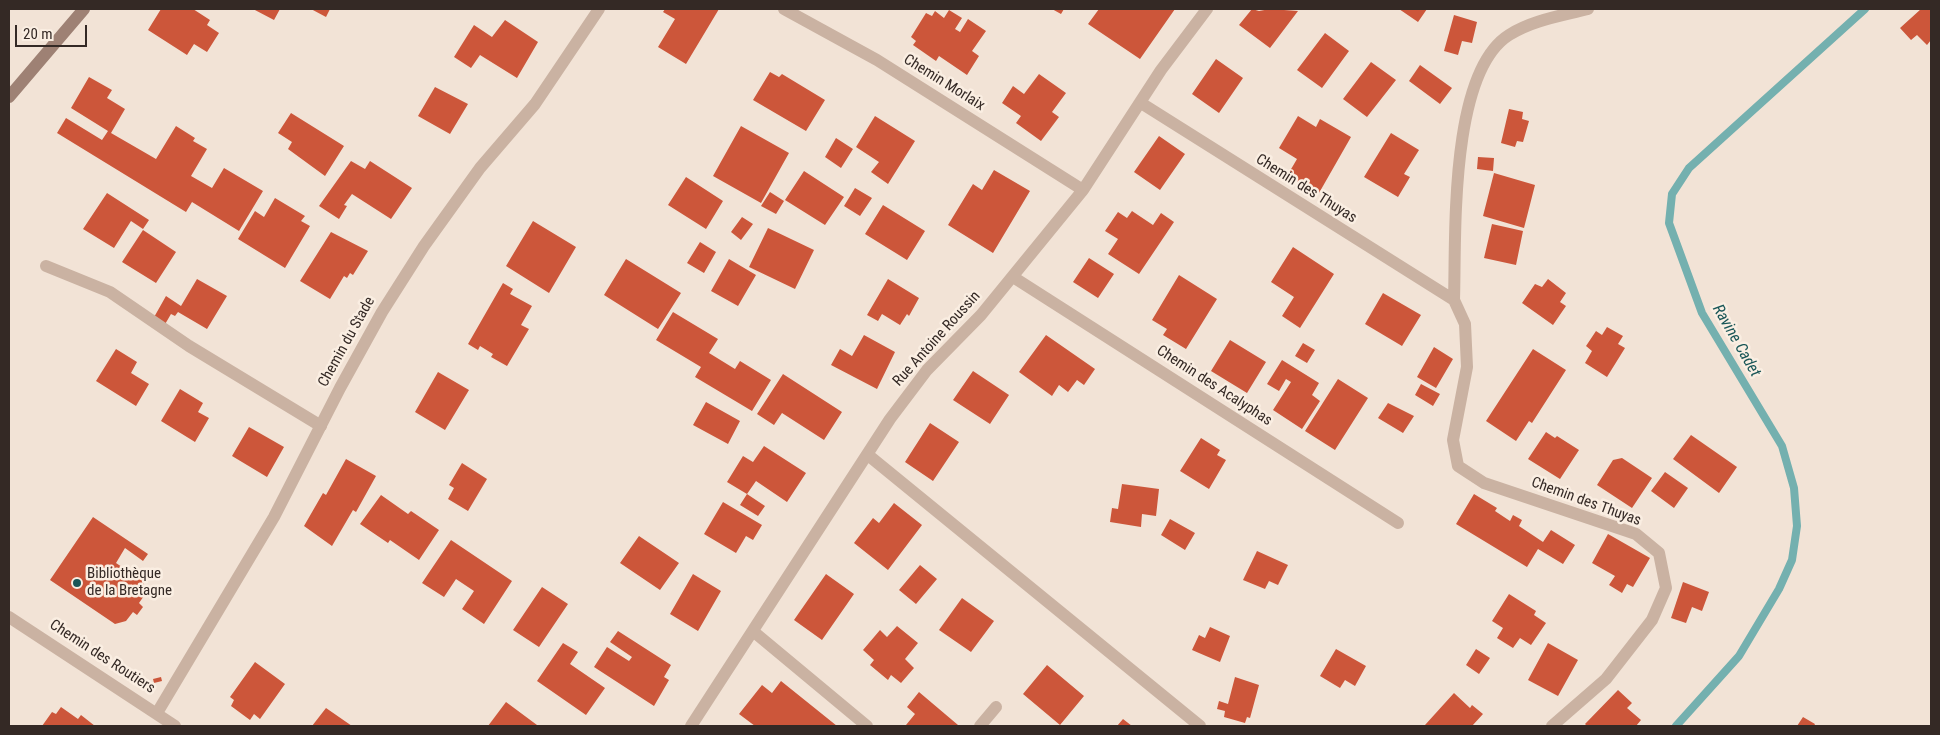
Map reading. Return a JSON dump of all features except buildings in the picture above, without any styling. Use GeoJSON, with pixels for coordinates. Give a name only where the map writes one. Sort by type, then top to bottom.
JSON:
{"type":"FeatureCollection","features":[{"type":"Feature","properties":{"kind":"main road"},"geometry":{"type":"LineString","coordinates":[[9,97],[84,9]]}},
{"type":"Feature","properties":{"kind":"street","name":"Chemin du Stade"},"geometry":{"type":"LineString","coordinates":[[157,713],[274,517],[382,312],[424,246],[480,168],[535,104],[599,9]]}},
{"type":"Feature","properties":{"kind":"street","name":"Chemin Morlaix"},"geometry":{"type":"LineString","coordinates":[[784,9],[877,60],[1083,190]]}},
{"type":"Feature","properties":{"kind":"street","name":"Rue Antoine Roussin"},"geometry":{"type":"LineString","coordinates":[[691,726],[754,632],[890,419],[928,370],[981,315],[1083,190],[1161,70],[1207,9]]}},
{"type":"Feature","properties":{"kind":"street","name":"Chemin des Thuyas"},"geometry":{"type":"LineString","coordinates":[[1552,726],[1606,678],[1652,620],[1666,588],[1659,552],[1636,534],[1484,483],[1458,466],[1453,440],[1466,359],[1466,324],[1454,300],[1459,149],[1473,90],[1488,58],[1507,36],[1534,22],[1588,9]]}},
{"type":"Feature","properties":{"kind":"street","name":"Chemin des Thuyas"},"geometry":{"type":"LineString","coordinates":[[1141,103],[1454,300]]}},
{"type":"Feature","properties":{"kind":"street"},"geometry":{"type":"LineString","coordinates":[[46,266],[110,292],[189,346],[321,426]]}},
{"type":"Feature","properties":{"kind":"street","name":"Chemin des Acalyphas"},"geometry":{"type":"LineString","coordinates":[[1013,277],[1398,523]]}},
{"type":"Feature","properties":{"kind":"street"},"geometry":{"type":"LineString","coordinates":[[868,455],[1200,726]]}},
{"type":"Feature","properties":{"kind":"street","name":"Chemin des Routiers"},"geometry":{"type":"LineString","coordinates":[[9,617],[176,726]]}},
{"type":"Feature","properties":{"kind":"street"},"geometry":{"type":"LineString","coordinates":[[754,632],[867,726]]}},
{"type":"Feature","properties":{"kind":"street"},"geometry":{"type":"LineString","coordinates":[[980,726],[996,707]]}},
{"type":"Feature","properties":{"kind":"waterway","name":"Ravine Cadet"},"geometry":{"type":"LineString","coordinates":[[1676,726],[1739,656],[1779,589],[1792,560],[1797,526],[1794,488],[1782,446],[1702,313],[1669,223],[1672,194],[1689,168],[1865,9]]}},
{"type":"Feature","properties":{"kind":"place","name":"Bibliothèque de la Bretagne"},"geometry":{"type":"Point","coordinates":[77,583]}}]}
